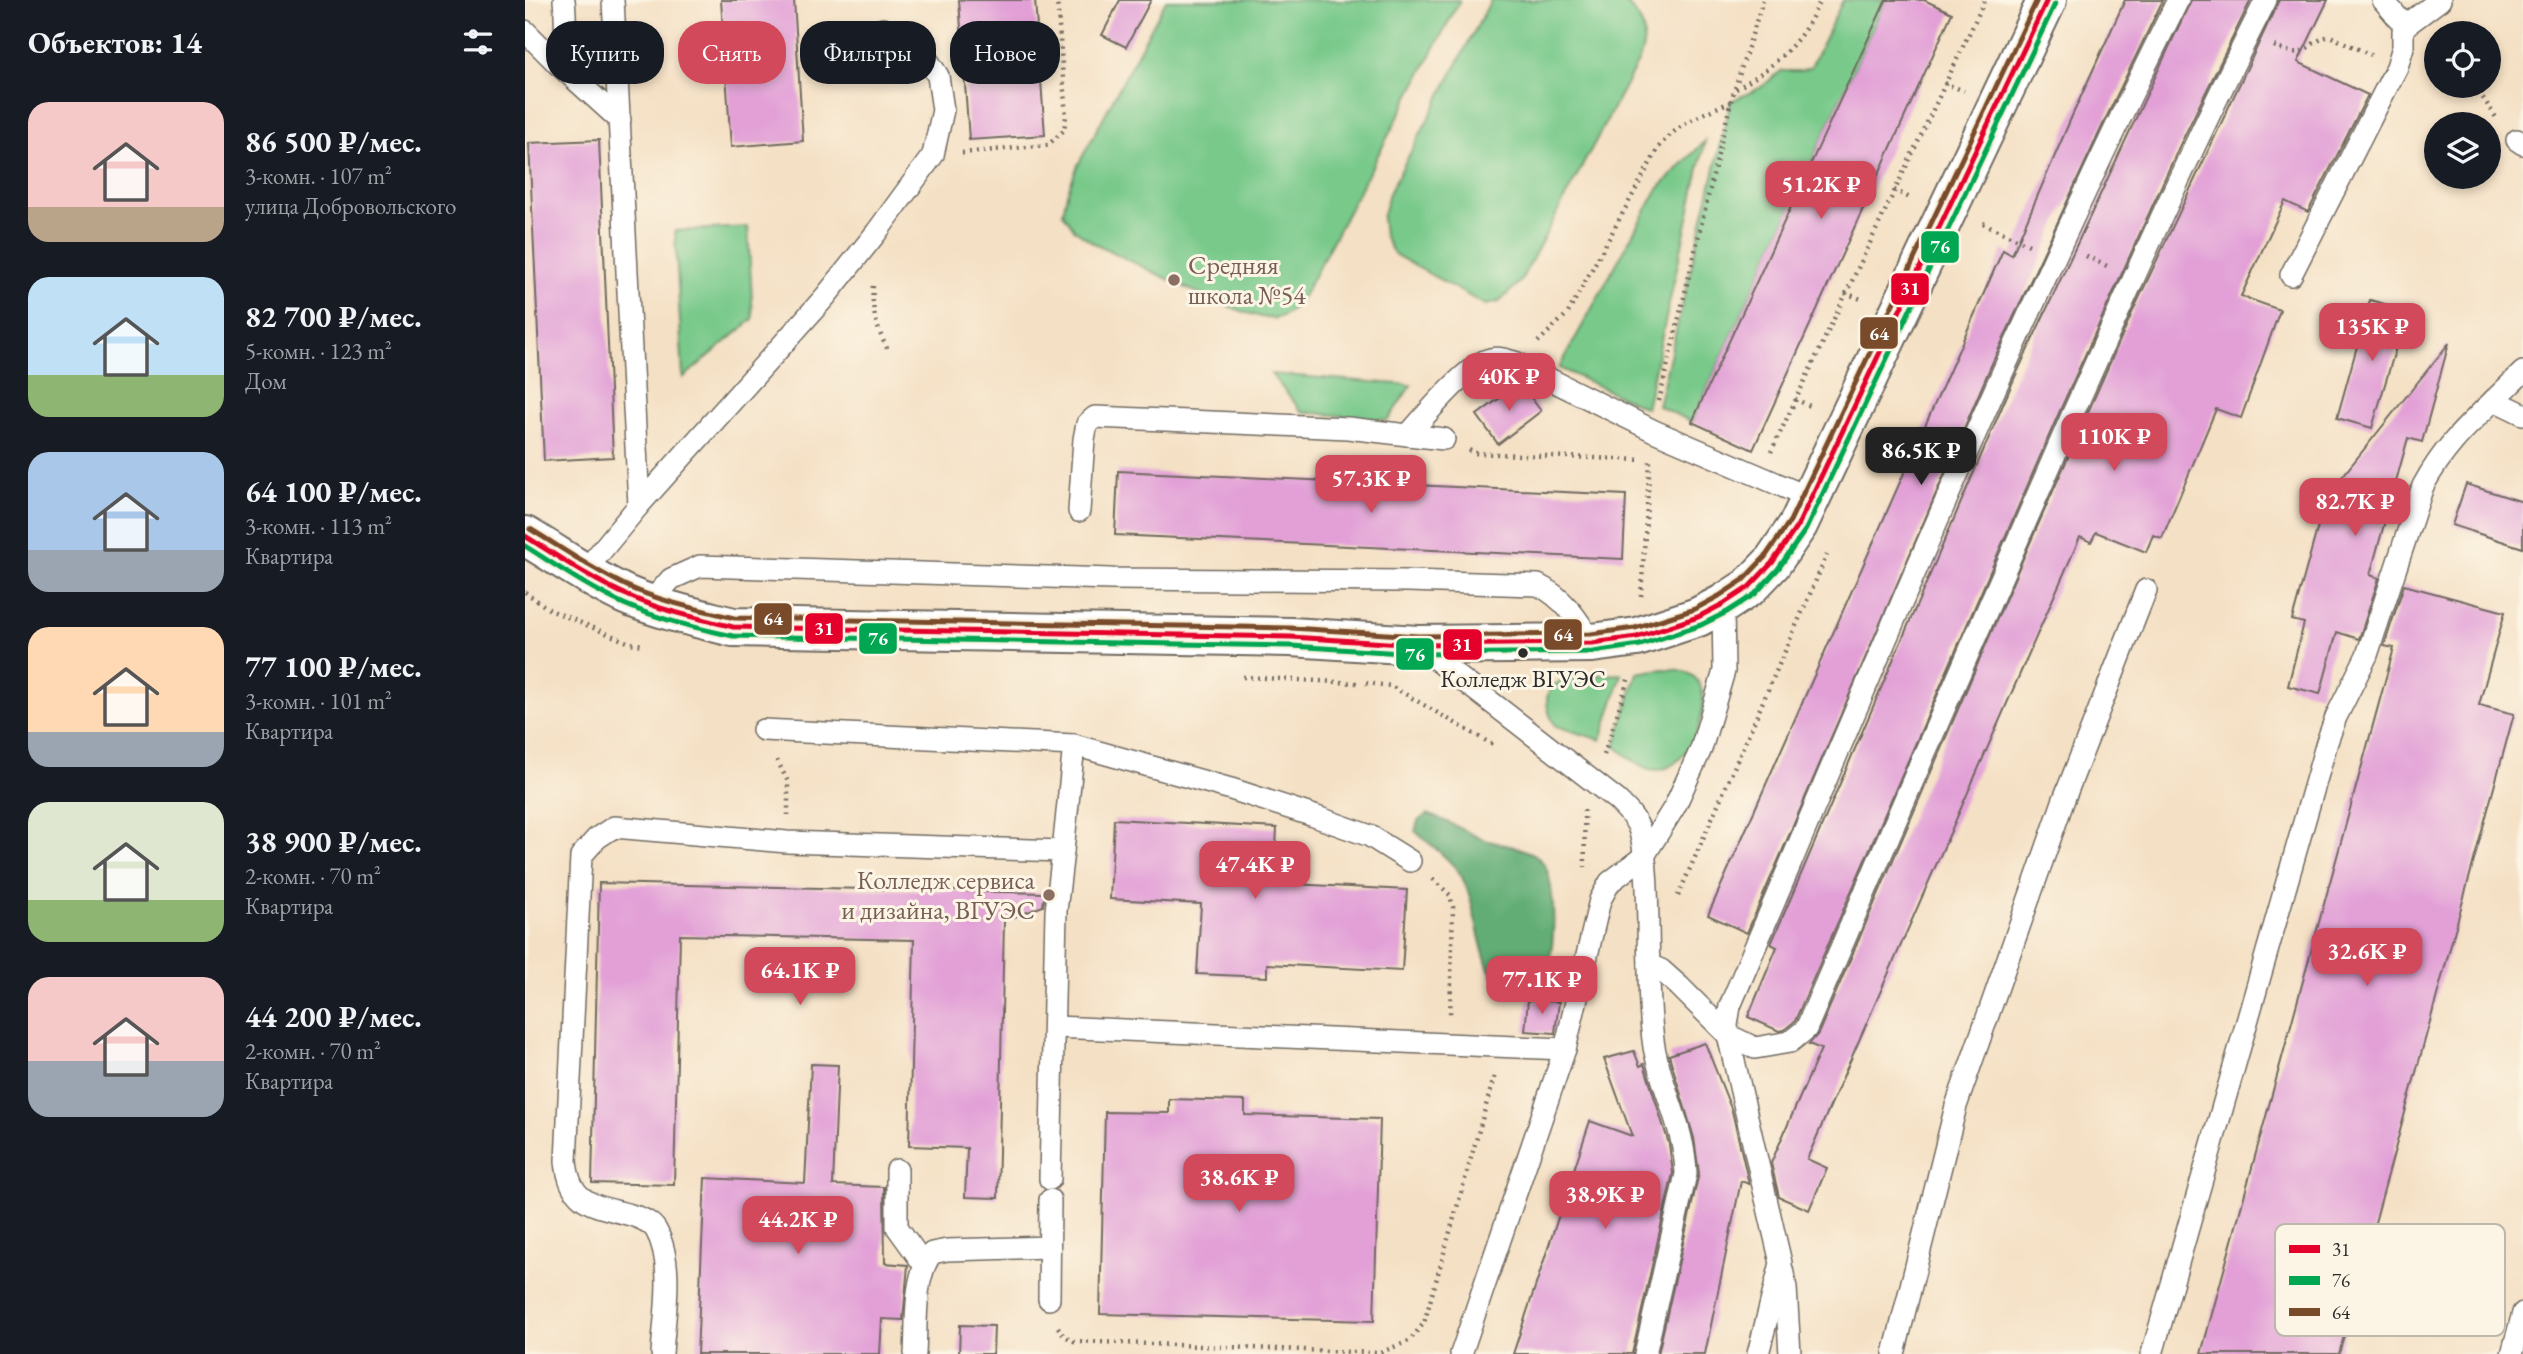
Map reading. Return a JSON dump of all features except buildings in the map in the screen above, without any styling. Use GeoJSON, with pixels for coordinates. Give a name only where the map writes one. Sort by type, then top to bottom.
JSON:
{"type":"FeatureCollection","features":[{"type":"Feature","properties":{"kind":"main road"},"geometry":{"type":"LineString","coordinates":[[525,536],[630,597],[733,627],[1291,637],[1418,645],[1592,643],[1637,637],[1698,617],[1749,587],[1772,563],[1798,525],[2047,0]]}},
{"type":"Feature","properties":{"kind":"lane"},"geometry":{"type":"LineString","coordinates":[[564,0],[566,21]]}},
{"type":"Feature","properties":{"kind":"lane"},"geometry":{"type":"LineString","coordinates":[[613,0],[639,505]]}},
{"type":"Feature","properties":{"kind":"lane"},"geometry":{"type":"LineString","coordinates":[[1790,1354],[1786,1288],[1728,1035],[1730,1006],[1909,586],[2057,251],[2178,0]]}},
{"type":"Feature","properties":{"kind":"lane"},"geometry":{"type":"LineString","coordinates":[[1649,965],[1661,970],[1728,1035],[1755,1048],[1790,1042],[1806,1029],[2134,277],[2266,0]]}},
{"type":"Feature","properties":{"kind":"lane"},"geometry":{"type":"LineString","coordinates":[[2383,0],[2405,26]]}},
{"type":"Feature","properties":{"kind":"lane"},"geometry":{"type":"LineString","coordinates":[[2291,275],[2397,67],[2405,26],[2440,0]]}},
{"type":"Feature","properties":{"kind":"lane"},"geometry":{"type":"LineString","coordinates":[[525,31],[546,52]]}},
{"type":"Feature","properties":{"kind":"lane"},"geometry":{"type":"LineString","coordinates":[[585,572],[639,505],[825,296],[876,233],[933,155],[943,110],[936,73]]}},
{"type":"Feature","properties":{"kind":"lane"},"geometry":{"type":"LineString","coordinates":[[580,84],[620,120]]}},
{"type":"Feature","properties":{"kind":"lane"},"geometry":{"type":"LineString","coordinates":[[1408,435],[1464,377],[1486,359],[1500,358],[1517,363],[1654,430],[1810,498]]}},
{"type":"Feature","properties":{"kind":"lane"},"geometry":{"type":"LineString","coordinates":[[2152,1354],[2336,717],[2367,655],[2423,486],[2436,461],[2450,443],[2523,372]]}},
{"type":"Feature","properties":{"kind":"lane"},"geometry":{"type":"LineString","coordinates":[[2494,400],[2523,414]]}},
{"type":"Feature","properties":{"kind":"lane"},"geometry":{"type":"LineString","coordinates":[[1079,511],[1084,439],[1087,424],[1095,417],[1348,428],[1444,439]]}},
{"type":"Feature","properties":{"kind":"lane"},"geometry":{"type":"LineString","coordinates":[[650,603],[671,579],[700,566],[1100,578],[1538,585],[1552,592],[1566,606],[1592,643]]}},
{"type":"Feature","properties":{"kind":"lane"},"geometry":{"type":"LineString","coordinates":[[1894,1354],[1956,1106],[2064,799],[2146,590]]}},
{"type":"Feature","properties":{"kind":"lane"},"geometry":{"type":"LineString","coordinates":[[1461,1354],[1565,1049],[1600,900],[1610,882],[1644,856],[1675,806],[1702,748],[1724,671],[1723,604]]}},
{"type":"Feature","properties":{"kind":"lane"},"geometry":{"type":"LineString","coordinates":[[1418,645],[1617,800],[1630,813],[1638,827],[1644,856],[1649,994],[1655,1048],[1685,1151],[1686,1174],[1645,1354]]}},
{"type":"Feature","properties":{"kind":"lane"},"geometry":{"type":"LineString","coordinates":[[763,730],[1074,745],[1231,789],[1314,816],[1370,836],[1410,861]]}},
{"type":"Feature","properties":{"kind":"lane"},"geometry":{"type":"LineString","coordinates":[[1049,1179],[1056,911],[1074,745]]}},
{"type":"Feature","properties":{"kind":"lane"},"geometry":{"type":"LineString","coordinates":[[661,1354],[667,1277],[661,1242],[655,1227],[645,1219],[584,1202],[573,1191],[567,1178],[581,856],[597,838],[614,827],[787,842],[1063,851]]}},
{"type":"Feature","properties":{"kind":"lane"},"geometry":{"type":"LineString","coordinates":[[1055,1027],[1565,1049]]}},
{"type":"Feature","properties":{"kind":"lane"},"geometry":{"type":"LineString","coordinates":[[897,1170],[897,1227],[923,1263]]}},
{"type":"Feature","properties":{"kind":"lane"},"geometry":{"type":"LineString","coordinates":[[1049,1299],[1050,1200]]}},
{"type":"Feature","properties":{"kind":"lane"},"geometry":{"type":"LineString","coordinates":[[915,1354],[920,1277],[923,1263],[932,1253],[947,1250],[1049,1247]]}},
{"type":"Feature","properties":{"kind":"lane"},"geometry":{"type":"LineString","coordinates":[[1758,1354],[1781,1263]]}},
{"type":"Feature","properties":{"kind":"lane"},"geometry":{"type":"LineString","coordinates":[[2512,1354],[2523,1313]]}},
{"type":"Feature","properties":{"kind":"path"},"geometry":{"type":"LineString","coordinates":[[933,155],[1048,145],[1064,130],[1066,117],[1057,0]]}},
{"type":"Feature","properties":{"kind":"path"},"geometry":{"type":"LineString","coordinates":[[1658,406],[1731,102],[1763,0]]}},
{"type":"Feature","properties":{"kind":"path"},"geometry":{"type":"LineString","coordinates":[[1735,90],[1760,76],[1784,55],[1799,38],[1819,0]]}},
{"type":"Feature","properties":{"kind":"path"},"geometry":{"type":"LineString","coordinates":[[1759,477],[1985,0]]}},
{"type":"Feature","properties":{"kind":"path"},"geometry":{"type":"LineString","coordinates":[[2249,33],[2289,53],[2308,50],[2330,36],[2344,41]]}},
{"type":"Feature","properties":{"kind":"path"},"geometry":{"type":"LineString","coordinates":[[2483,98],[2496,118],[2520,142]]}},
{"type":"Feature","properties":{"kind":"path"},"geometry":{"type":"LineString","coordinates":[[1517,363],[1568,313],[1652,159],[1667,137],[1705,112],[1731,102]]}},
{"type":"Feature","properties":{"kind":"path"},"geometry":{"type":"LineString","coordinates":[[1976,219],[2057,251],[2134,277]]}},
{"type":"Feature","properties":{"kind":"path"},"geometry":{"type":"LineString","coordinates":[[872,293],[874,317],[888,350]]}},
{"type":"Feature","properties":{"kind":"path"},"geometry":{"type":"LineString","coordinates":[[1444,439],[1475,453],[1650,460]]}},
{"type":"Feature","properties":{"kind":"path"},"geometry":{"type":"LineString","coordinates":[[525,592],[549,610],[588,627],[630,643],[653,647]]}},
{"type":"Feature","properties":{"kind":"path"},"geometry":{"type":"LineString","coordinates":[[1241,677],[1391,686],[1503,750]]}},
{"type":"Feature","properties":{"kind":"path"},"geometry":{"type":"LineString","coordinates":[[1584,801],[1585,867],[1587,877],[1600,900]]}},
{"type":"Feature","properties":{"kind":"path"},"geometry":{"type":"LineString","coordinates":[[1410,861],[1441,885],[1450,895],[1453,907],[1449,1045]]}},
{"type":"Feature","properties":{"kind":"path"},"geometry":{"type":"LineString","coordinates":[[1049,1299],[1053,1320],[1063,1335],[1074,1341],[1379,1353],[1409,1341],[1424,1323],[1503,1046]]}},
{"type":"Feature","properties":{"kind":"green space"},"geometry":{"type":"Polygon","coordinates":[[[1166,0],[1460,0],[1305,293],[1296,305],[1277,318],[1263,317],[1215,301],[1130,261],[1092,242],[1074,229],[1063,213],[1077,167],[1166,0]]]}},
{"type":"Feature","properties":{"kind":"green space"},"geometry":{"type":"Polygon","coordinates":[[[1491,0],[1623,0],[1636,14],[1643,27],[1644,42],[1639,60],[1520,282],[1499,302],[1485,305],[1394,254],[1384,236],[1382,218],[1389,193],[1491,0]]]}},
{"type":"Feature","properties":{"kind":"green space"},"geometry":{"type":"Polygon","coordinates":[[[1843,0],[1886,0],[1692,422],[1658,406],[1731,101],[1760,88],[1781,71],[1801,71],[1811,67],[1843,0]]]}},
{"type":"Feature","properties":{"kind":"green space"},"geometry":{"type":"Polygon","coordinates":[[[1705,141],[1646,408],[1559,368],[1657,190],[1705,141]]]}},
{"type":"Feature","properties":{"kind":"green space"},"geometry":{"type":"Polygon","coordinates":[[[748,227],[753,319],[683,378],[675,231],[748,227]]]}},
{"type":"Feature","properties":{"kind":"green space"},"geometry":{"type":"Polygon","coordinates":[[[1271,374],[1411,385],[1388,420],[1302,412],[1271,374]]]}},
{"type":"Feature","properties":{"kind":"green space"},"geometry":{"type":"Polygon","coordinates":[[[1674,669],[1693,676],[1700,686],[1703,699],[1702,715],[1690,746],[1680,759],[1668,767],[1656,770],[1639,765],[1615,746],[1637,673],[1674,669]]]}},
{"type":"Feature","properties":{"kind":"green space"},"geometry":{"type":"Polygon","coordinates":[[[1622,674],[1601,740],[1555,726],[1548,708],[1548,695],[1554,686],[1577,677],[1622,674]]]}},
{"type":"Feature","properties":{"kind":"green space"},"geometry":{"type":"Polygon","coordinates":[[[1427,814],[1488,841],[1529,852],[1543,863],[1548,873],[1553,906],[1552,944],[1545,976],[1536,988],[1526,991],[1511,990],[1499,984],[1492,975],[1464,882],[1448,860],[1415,831],[1418,821],[1427,814]]]}},
{"type":"Feature","properties":{"kind":"transit line","name":"64"},"geometry":{"type":"LineString","coordinates":[[530,529],[629,587],[667,601],[734,618],[1291,628],[1418,636],[1591,634],[1635,628],[1695,609],[1743,580],[1765,557],[1790,521],[2037,0]]}},
{"type":"Feature","properties":{"kind":"transit line","name":"31"},"geometry":{"type":"LineString","coordinates":[[525,536],[615,590],[667,610],[733,627],[1291,637],[1418,645],[1592,643],[1637,637],[1698,617],[1749,587],[1772,563],[1798,525],[2047,0]]}},
{"type":"Feature","properties":{"kind":"transit line","name":"76"},"geometry":{"type":"LineString","coordinates":[[525,546],[624,604],[664,619],[733,636],[1291,646],[1418,654],[1593,652],[1640,645],[1701,625],[1755,594],[1778,569],[1806,529],[2055,4]]}},
{"type":"Feature","properties":{"kind":"place","name":"Средняя школа №54"},"geometry":{"type":"Point","coordinates":[1174,280]}},
{"type":"Feature","properties":{"kind":"place","name":"Колледж ВГУЭС"},"geometry":{"type":"Point","coordinates":[1523,653]}},
{"type":"Feature","properties":{"kind":"place","name":"Колледж сервиса и дизайна, ВГУЭС"},"geometry":{"type":"Point","coordinates":[1049,895]}}]}
